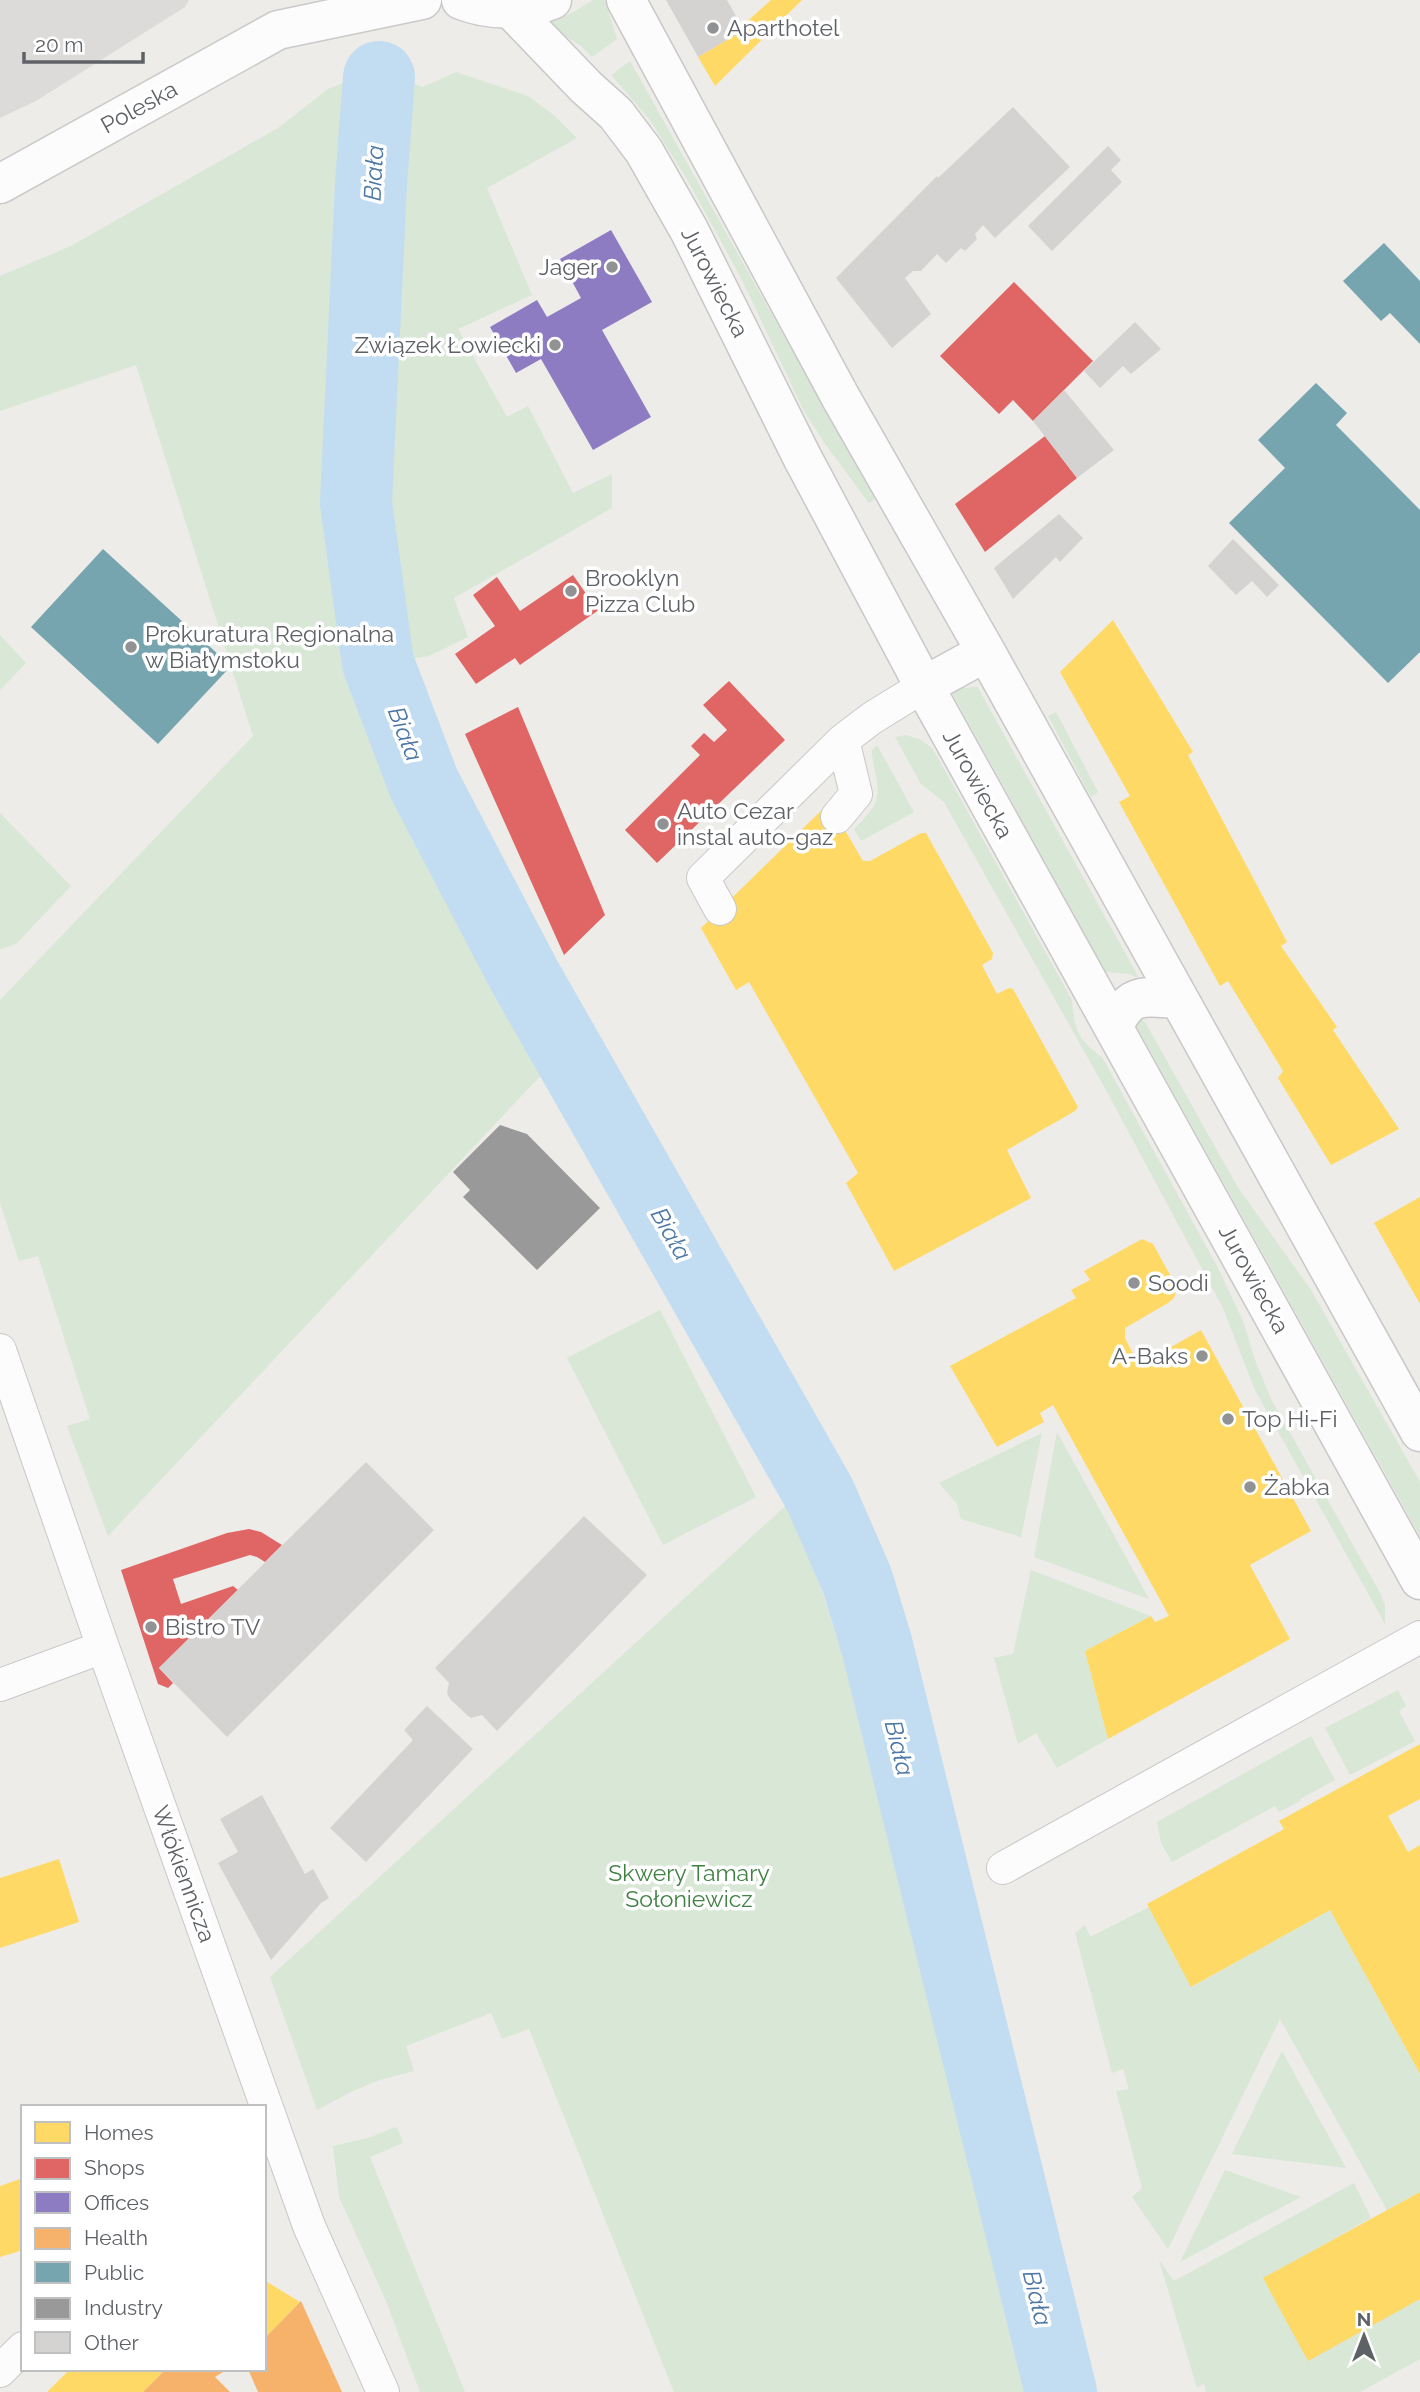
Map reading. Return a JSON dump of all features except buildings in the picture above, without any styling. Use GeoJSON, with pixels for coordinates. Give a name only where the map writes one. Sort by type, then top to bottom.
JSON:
{"type":"FeatureCollection","features":[{"type":"Feature","properties":{"kind":"street","name":"Poleska"},"geometry":{"type":"LineString","coordinates":[[0,184],[289,15],[422,0]]}},
{"type":"Feature","properties":{"kind":"street"},"geometry":{"type":"LineString","coordinates":[[461,0],[478,6],[511,9],[552,0]]}},
{"type":"Feature","properties":{"kind":"street"},"geometry":{"type":"LineString","coordinates":[[626,0],[841,398],[986,652],[1420,1432]]}},
{"type":"Feature","properties":{"kind":"street","name":"Jurowiecka"},"geometry":{"type":"LineString","coordinates":[[511,9],[586,87],[616,114],[644,151],[689,230],[802,457],[924,686],[1420,1580]]}},
{"type":"Feature","properties":{"kind":"street"},"geometry":{"type":"LineString","coordinates":[[720,909],[703,878],[844,740],[872,718],[986,652]]}},
{"type":"Feature","properties":{"kind":"street"},"geometry":{"type":"LineString","coordinates":[[837,817],[856,794],[844,740]]}},
{"type":"Feature","properties":{"kind":"street"},"geometry":{"type":"LineString","coordinates":[[1114,1027],[1125,1005],[1139,998],[1178,999]]}},
{"type":"Feature","properties":{"kind":"street","name":"Włókiennicza"},"geometry":{"type":"LineString","coordinates":[[0,1350],[257,2105]]}},
{"type":"Feature","properties":{"kind":"street"},"geometry":{"type":"LineString","coordinates":[[1003,1868],[1420,1637]]}},
{"type":"Feature","properties":{"kind":"street"},"geometry":{"type":"LineString","coordinates":[[0,1685],[56,1662],[103,1647]]}},
{"type":"Feature","properties":{"kind":"street","name":"Włókiennicza"},"geometry":{"type":"LineString","coordinates":[[266,2133],[274,2157],[309,2226],[383,2392]]}},
{"type":"Feature","properties":{"kind":"street"},"geometry":{"type":"LineString","coordinates":[[0,2371],[21,2350]]}},
{"type":"Feature","properties":{"kind":"shaded area"},"geometry":{"type":"Polygon","coordinates":[[[0,0],[189,0],[185,7],[36,101],[0,118],[0,0]]]}},
{"type":"Feature","properties":{"kind":"green space"},"geometry":{"type":"Polygon","coordinates":[[[593,0],[605,0],[617,39],[592,57],[581,46],[546,24],[593,0]]]}},
{"type":"Feature","properties":{"kind":"green space"},"geometry":{"type":"Polygon","coordinates":[[[630,61],[875,499],[869,503],[804,411],[742,280],[687,179],[650,120],[611,75],[630,61]]]}},
{"type":"Feature","properties":{"kind":"green space"},"geometry":{"type":"Polygon","coordinates":[[[456,72],[528,96],[555,116],[577,138],[487,188],[532,295],[458,329],[507,417],[528,406],[573,493],[612,474],[612,508],[454,598],[468,637],[429,656],[379,663],[423,786],[524,976],[545,1071],[108,1536],[67,1426],[90,1419],[38,1256],[19,1261],[0,1203],[0,1000],[253,736],[136,365],[0,411],[0,276],[71,246],[278,128],[328,89],[361,76],[395,76],[423,87],[456,72]]]}},
{"type":"Feature","properties":{"kind":"green space"},"geometry":{"type":"Polygon","coordinates":[[[0,635],[26,663],[0,690],[0,635]]]}},
{"type":"Feature","properties":{"kind":"green space"},"geometry":{"type":"Polygon","coordinates":[[[952,685],[967,688],[977,686],[1139,978],[1129,974],[1106,972],[950,689],[952,685]]]}},
{"type":"Feature","properties":{"kind":"green space"},"geometry":{"type":"Polygon","coordinates":[[[1056,712],[1098,792],[1091,797],[1048,716],[1056,712]]]}},
{"type":"Feature","properties":{"kind":"green space"},"geometry":{"type":"Polygon","coordinates":[[[906,735],[921,740],[933,749],[1072,1000],[1074,1019],[1082,1039],[1102,1057],[1217,1266],[1243,1321],[1271,1399],[1380,1593],[1385,1605],[1385,1624],[1255,1390],[1222,1306],[1106,1090],[944,802],[921,784],[895,737],[906,735]]]}},
{"type":"Feature","properties":{"kind":"green space"},"geometry":{"type":"Polygon","coordinates":[[[877,745],[914,812],[861,841],[854,829],[871,810],[877,796],[872,750],[877,745]]]}},
{"type":"Feature","properties":{"kind":"green space"},"geometry":{"type":"Polygon","coordinates":[[[0,813],[71,886],[16,944],[0,949],[0,813]]]}},
{"type":"Feature","properties":{"kind":"green space"},"geometry":{"type":"Polygon","coordinates":[[[1140,1019],[1145,1022],[1237,1186],[1311,1290],[1420,1482],[1420,1536],[1137,1027],[1136,1022],[1140,1019]]]}},
{"type":"Feature","properties":{"kind":"green space"},"geometry":{"type":"Polygon","coordinates":[[[660,1310],[756,1497],[663,1545],[567,1358],[660,1310]]]}},
{"type":"Feature","properties":{"kind":"green space"},"geometry":{"type":"Polygon","coordinates":[[[1057,1432],[1149,1599],[1034,1557],[1057,1432]]]}},
{"type":"Feature","properties":{"kind":"green space"},"geometry":{"type":"Polygon","coordinates":[[[1042,1433],[1021,1537],[961,1519],[957,1504],[939,1483],[1042,1433]]]}},
{"type":"Feature","properties":{"kind":"green space","name":"Skwery Tamary Sołoniewicz"},"geometry":{"type":"Polygon","coordinates":[[[793,1499],[1001,2159],[1060,2392],[674,2392],[529,2029],[502,2039],[491,2013],[406,2046],[414,2071],[379,2080],[317,2110],[270,1977],[793,1499]]]}},
{"type":"Feature","properties":{"kind":"green space"},"geometry":{"type":"Polygon","coordinates":[[[1031,1570],[1151,1616],[1085,1651],[1108,1739],[1057,1768],[1036,1733],[1018,1744],[994,1658],[1013,1654],[1031,1570]]]}},
{"type":"Feature","properties":{"kind":"green space"},"geometry":{"type":"Polygon","coordinates":[[[1398,1690],[1406,1706],[1399,1711],[1415,1741],[1350,1775],[1325,1728],[1398,1690]]]}},
{"type":"Feature","properties":{"kind":"green space"},"geometry":{"type":"Polygon","coordinates":[[[1311,1736],[1335,1780],[1279,1812],[1275,1806],[1172,1862],[1161,1843],[1157,1822],[1311,1736]]]}},
{"type":"Feature","properties":{"kind":"green space"},"geometry":{"type":"Polygon","coordinates":[[[1149,1907],[1192,1987],[1330,1910],[1420,2074],[1420,2192],[1387,2210],[1280,2019],[1168,2249],[1132,2197],[1142,2188],[1116,2091],[1129,2089],[1123,2069],[1112,2073],[1075,1933],[1085,1925],[1090,1937],[1149,1907]]]}},
{"type":"Feature","properties":{"kind":"green space"},"geometry":{"type":"Polygon","coordinates":[[[1282,2051],[1346,2168],[1232,2154],[1282,2051]]]}},
{"type":"Feature","properties":{"kind":"green space"},"geometry":{"type":"Polygon","coordinates":[[[395,2127],[403,2143],[370,2157],[465,2392],[420,2392],[386,2301],[339,2197],[333,2146],[371,2137],[395,2127]]]}},
{"type":"Feature","properties":{"kind":"green space"},"geometry":{"type":"Polygon","coordinates":[[[1225,2170],[1301,2197],[1180,2262],[1225,2170]]]}},
{"type":"Feature","properties":{"kind":"green space"},"geometry":{"type":"Polygon","coordinates":[[[1354,2183],[1371,2218],[1264,2278],[1420,2299],[1420,2359],[1360,2392],[1206,2392],[1204,2383],[1197,2388],[1159,2260],[1174,2281],[1354,2183]]]}},
{"type":"Feature","properties":{"kind":"waterway","name":"Biała"},"geometry":{"type":"LineString","coordinates":[[379,77],[371,184],[356,503],[378,663],[424,784],[524,975],[820,1495],[857,1580],[877,1646],[1061,2392]]}},
{"type":"Feature","properties":{"kind":"place","name":"Aparthotel"},"geometry":{"type":"Point","coordinates":[713,28]}},
{"type":"Feature","properties":{"kind":"place","name":"Jager"},"geometry":{"type":"Point","coordinates":[612,267]}},
{"type":"Feature","properties":{"kind":"place","name":"Związek Łowiecki"},"geometry":{"type":"Point","coordinates":[555,345]}},
{"type":"Feature","properties":{"kind":"place","name":"Brooklyn Pizza Club"},"geometry":{"type":"Point","coordinates":[571,591]}},
{"type":"Feature","properties":{"kind":"place","name":"Prokuratura Regionalna w Białymstoku"},"geometry":{"type":"Point","coordinates":[131,647]}},
{"type":"Feature","properties":{"kind":"place","name":"Auto Cezar instal auto-gaz"},"geometry":{"type":"Point","coordinates":[663,824]}},
{"type":"Feature","properties":{"kind":"place","name":"Soodi"},"geometry":{"type":"Point","coordinates":[1134,1283]}},
{"type":"Feature","properties":{"kind":"place","name":"A-Baks"},"geometry":{"type":"Point","coordinates":[1202,1356]}},
{"type":"Feature","properties":{"kind":"place","name":"Top Hi-Fi"},"geometry":{"type":"Point","coordinates":[1228,1419]}},
{"type":"Feature","properties":{"kind":"place","name":"Żabka"},"geometry":{"type":"Point","coordinates":[1250,1487]}},
{"type":"Feature","properties":{"kind":"place","name":"Bistro TV"},"geometry":{"type":"Point","coordinates":[151,1627]}}]}
